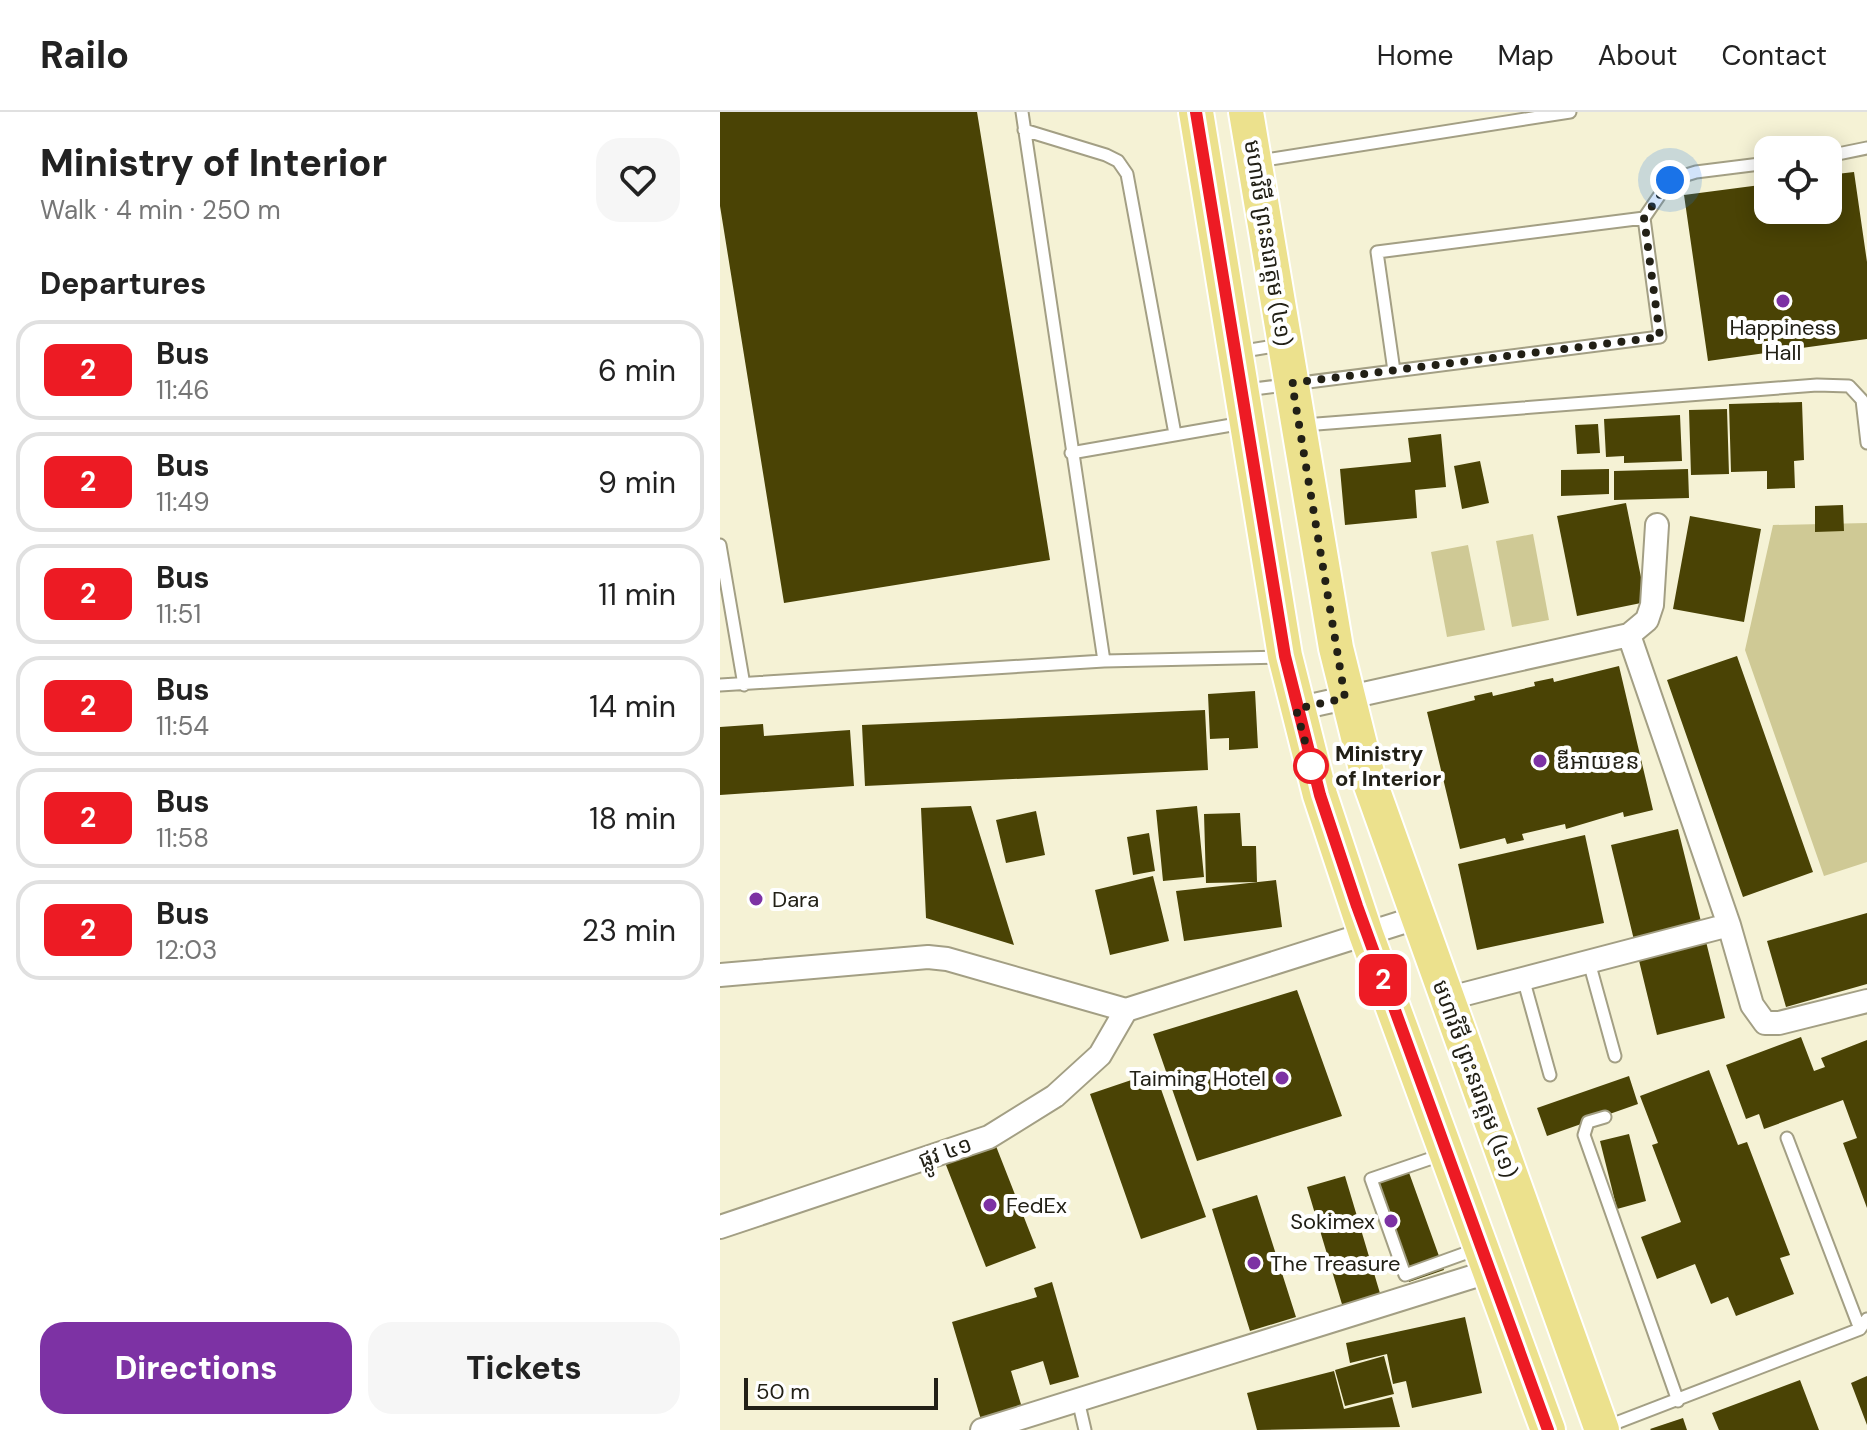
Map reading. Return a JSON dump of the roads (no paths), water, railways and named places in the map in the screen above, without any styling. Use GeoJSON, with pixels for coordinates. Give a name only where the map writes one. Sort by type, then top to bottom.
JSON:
{"type":"FeatureCollection","features":[{"type":"Feature","properties":{"kind":"main road"},"geometry":{"type":"LineString","coordinates":[[1196,112],[1296,709],[1320,795],[1366,934],[1548,1430]]}},
{"type":"Feature","properties":{"kind":"main road","name":"មហាវិថី ព្រះនរោត្តម (៤១)"},"geometry":{"type":"LineString","coordinates":[[1246,112],[1345,698],[1416,918],[1600,1429]]}},
{"type":"Feature","properties":{"kind":"street"},"geometry":{"type":"LineString","coordinates":[[1296,709],[1629,635],[1647,620],[1652,605],[1657,525]]}},
{"type":"Feature","properties":{"kind":"street"},"geometry":{"type":"LineString","coordinates":[[1629,635],[1729,925],[1752,1005],[1765,1023],[1779,1023],[1867,1001]]}},
{"type":"Feature","properties":{"kind":"street"},"geometry":{"type":"LineString","coordinates":[[720,975],[928,957],[947,959],[1126,1010],[1416,918]]}},
{"type":"Feature","properties":{"kind":"street"},"geometry":{"type":"LineString","coordinates":[[1446,999],[1729,925]]}},
{"type":"Feature","properties":{"kind":"street","name":"ផ្លូវ ៤១"},"geometry":{"type":"LineString","coordinates":[[720,1227],[989,1137],[1055,1096],[1100,1055],[1126,1010]]}},
{"type":"Feature","properties":{"kind":"street"},"geometry":{"type":"LineString","coordinates":[[982,1430],[1078,1400],[1486,1259]]}},
{"type":"Feature","properties":{"kind":"lane"},"geometry":{"type":"LineString","coordinates":[[1022,112],[1104,661]]}},
{"type":"Feature","properties":{"kind":"lane"},"geometry":{"type":"LineString","coordinates":[[1254,162],[1570,112]]}},
{"type":"Feature","properties":{"kind":"lane"},"geometry":{"type":"LineString","coordinates":[[1024,130],[1106,155],[1118,161],[1127,174],[1175,434]]}},
{"type":"Feature","properties":{"kind":"lane"},"geometry":{"type":"LineString","coordinates":[[1842,153],[1867,148]]}},
{"type":"Feature","properties":{"kind":"lane"},"geometry":{"type":"LineString","coordinates":[[1071,453],[1175,434],[1247,406],[1292,383],[1660,337],[1644,218],[1670,180],[1696,172],[1754,165]]}},
{"type":"Feature","properties":{"kind":"lane"},"geometry":{"type":"LineString","coordinates":[[1394,371],[1377,252],[1644,218]]}},
{"type":"Feature","properties":{"kind":"lane"},"geometry":{"type":"LineString","coordinates":[[1237,352],[1285,344]]}},
{"type":"Feature","properties":{"kind":"lane"},"geometry":{"type":"LineString","coordinates":[[1299,425],[1817,385],[1849,386],[1862,400],[1867,443]]}},
{"type":"Feature","properties":{"kind":"lane"},"geometry":{"type":"LineString","coordinates":[[720,545],[744,685]]}},
{"type":"Feature","properties":{"kind":"lane"},"geometry":{"type":"LineString","coordinates":[[720,685],[1104,661],[1285,656]]}},
{"type":"Feature","properties":{"kind":"lane"},"geometry":{"type":"LineString","coordinates":[[1589,962],[1615,1056]]}},
{"type":"Feature","properties":{"kind":"lane"},"geometry":{"type":"LineString","coordinates":[[1523,978],[1550,1075]]}},
{"type":"Feature","properties":{"kind":"lane"},"geometry":{"type":"LineString","coordinates":[[1605,1117],[1588,1122],[1584,1135],[1678,1401]]}},
{"type":"Feature","properties":{"kind":"lane"},"geometry":{"type":"LineString","coordinates":[[1600,1429],[1678,1401],[1864,1324],[1787,1138]]}},
{"type":"Feature","properties":{"kind":"lane"},"geometry":{"type":"LineString","coordinates":[[1448,1153],[1371,1179],[1405,1275],[1486,1259]]}},
{"type":"Feature","properties":{"kind":"lane"},"geometry":{"type":"LineString","coordinates":[[1078,1400],[1085,1430]]}},
{"type":"Feature","properties":{"kind":"place","name":"Happiness Hall"},"geometry":{"type":"Point","coordinates":[1783,301]}},
{"type":"Feature","properties":{"kind":"place","name":"ឌីអាយខន"},"geometry":{"type":"Point","coordinates":[1540,761]}},
{"type":"Feature","properties":{"kind":"place","name":"Ministry of Interior"},"geometry":{"type":"Point","coordinates":[1311,766]}},
{"type":"Feature","properties":{"kind":"place","name":"Dara"},"geometry":{"type":"Point","coordinates":[756,899]}},
{"type":"Feature","properties":{"kind":"place","name":"Taiming Hotel"},"geometry":{"type":"Point","coordinates":[1282,1078]}},
{"type":"Feature","properties":{"kind":"place","name":"FedEx"},"geometry":{"type":"Point","coordinates":[990,1205]}},
{"type":"Feature","properties":{"kind":"place","name":"Sokimex"},"geometry":{"type":"Point","coordinates":[1391,1221]}},
{"type":"Feature","properties":{"kind":"place","name":"The Treasure"},"geometry":{"type":"Point","coordinates":[1254,1263]}}]}
